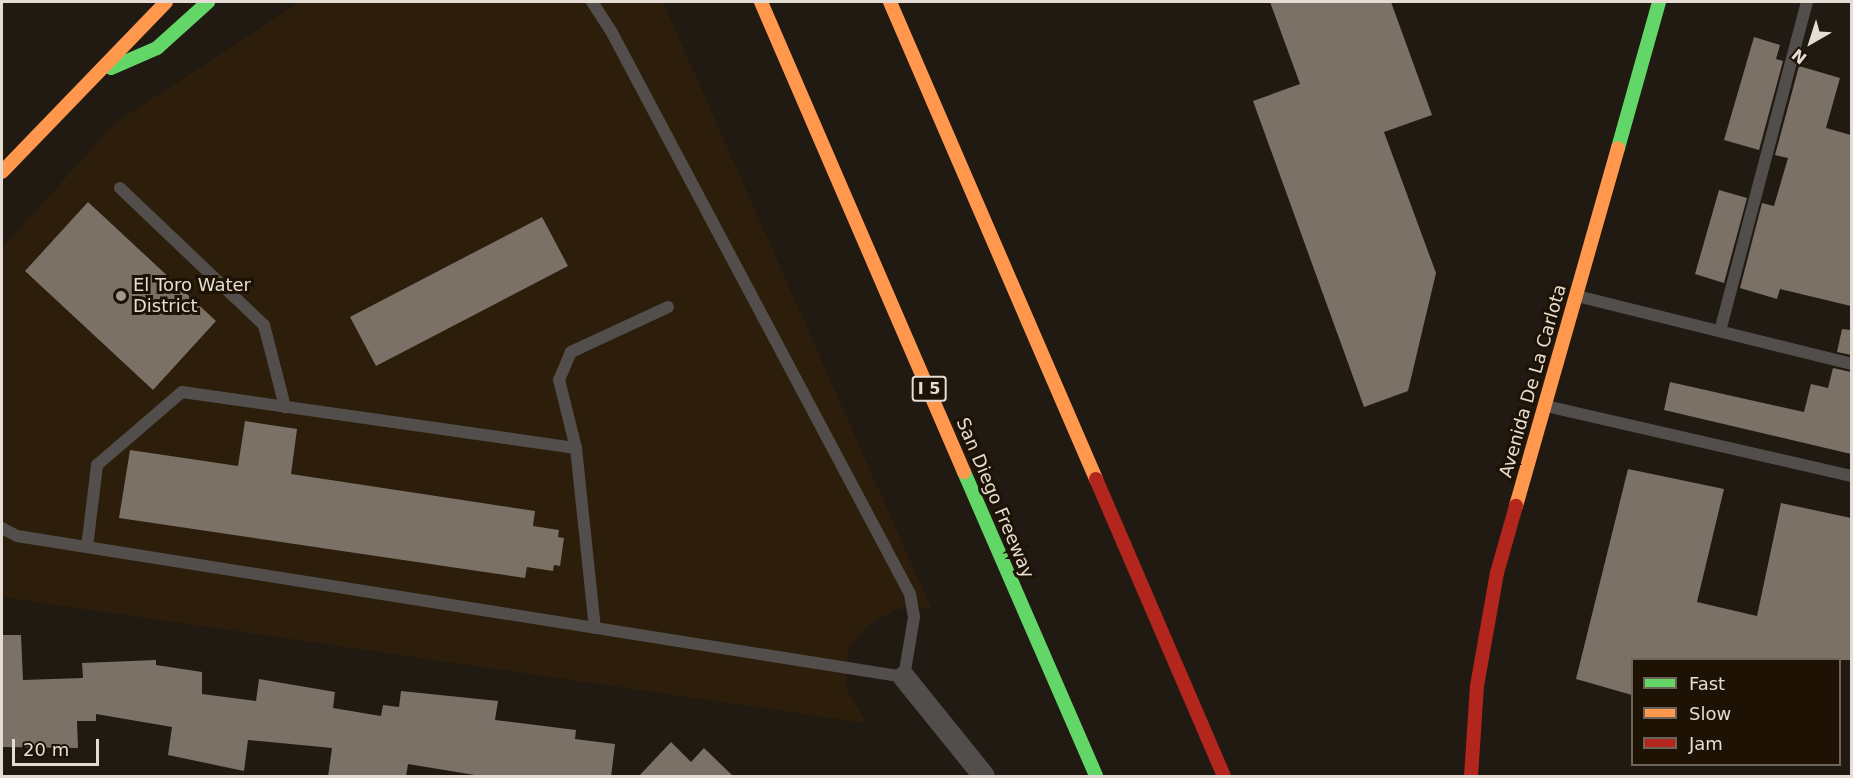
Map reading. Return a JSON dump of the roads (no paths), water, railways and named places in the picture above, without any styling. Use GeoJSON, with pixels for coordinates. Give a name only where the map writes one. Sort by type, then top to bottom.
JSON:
{"type":"FeatureCollection","features":[{"type":"Feature","properties":{"kind":"main road"},"geometry":{"type":"LineString","coordinates":[[2,172],[166,2]]}},
{"type":"Feature","properties":{"kind":"main road"},"geometry":{"type":"LineString","coordinates":[[96,75],[157,48],[208,2]]}},
{"type":"Feature","properties":{"kind":"main road","name":"San Diego Freeway"},"geometry":{"type":"LineString","coordinates":[[761,2],[1096,777]]}},
{"type":"Feature","properties":{"kind":"main road"},"geometry":{"type":"LineString","coordinates":[[890,2],[1224,777]]}},
{"type":"Feature","properties":{"kind":"main road","name":"Avenida De La Carlota"},"geometry":{"type":"LineString","coordinates":[[1470,777],[1477,686],[1497,573],[1659,2]]}},
{"type":"Feature","properties":{"kind":"street"},"geometry":{"type":"LineString","coordinates":[[904,676],[984,777]]}},
{"type":"Feature","properties":{"kind":"lane"},"geometry":{"type":"LineString","coordinates":[[2,528],[17,536],[904,676],[914,617],[910,594],[611,31],[592,2]]}},
{"type":"Feature","properties":{"kind":"lane"},"geometry":{"type":"LineString","coordinates":[[1720,331],[1807,2]]}},
{"type":"Feature","properties":{"kind":"lane"},"geometry":{"type":"LineString","coordinates":[[120,188],[264,326],[285,406]]}},
{"type":"Feature","properties":{"kind":"lane"},"geometry":{"type":"LineString","coordinates":[[1575,296],[1851,364]]}},
{"type":"Feature","properties":{"kind":"lane"},"geometry":{"type":"LineString","coordinates":[[595,628],[576,448],[560,380],[571,352],[668,307]]}},
{"type":"Feature","properties":{"kind":"lane"},"geometry":{"type":"LineString","coordinates":[[87,547],[97,465],[182,392],[576,448]]}},
{"type":"Feature","properties":{"kind":"lane"},"geometry":{"type":"LineString","coordinates":[[1545,406],[1851,476]]}},
{"type":"Feature","properties":{"kind":"place","name":"El Toro Water District"},"geometry":{"type":"Point","coordinates":[121,296]}}]}
